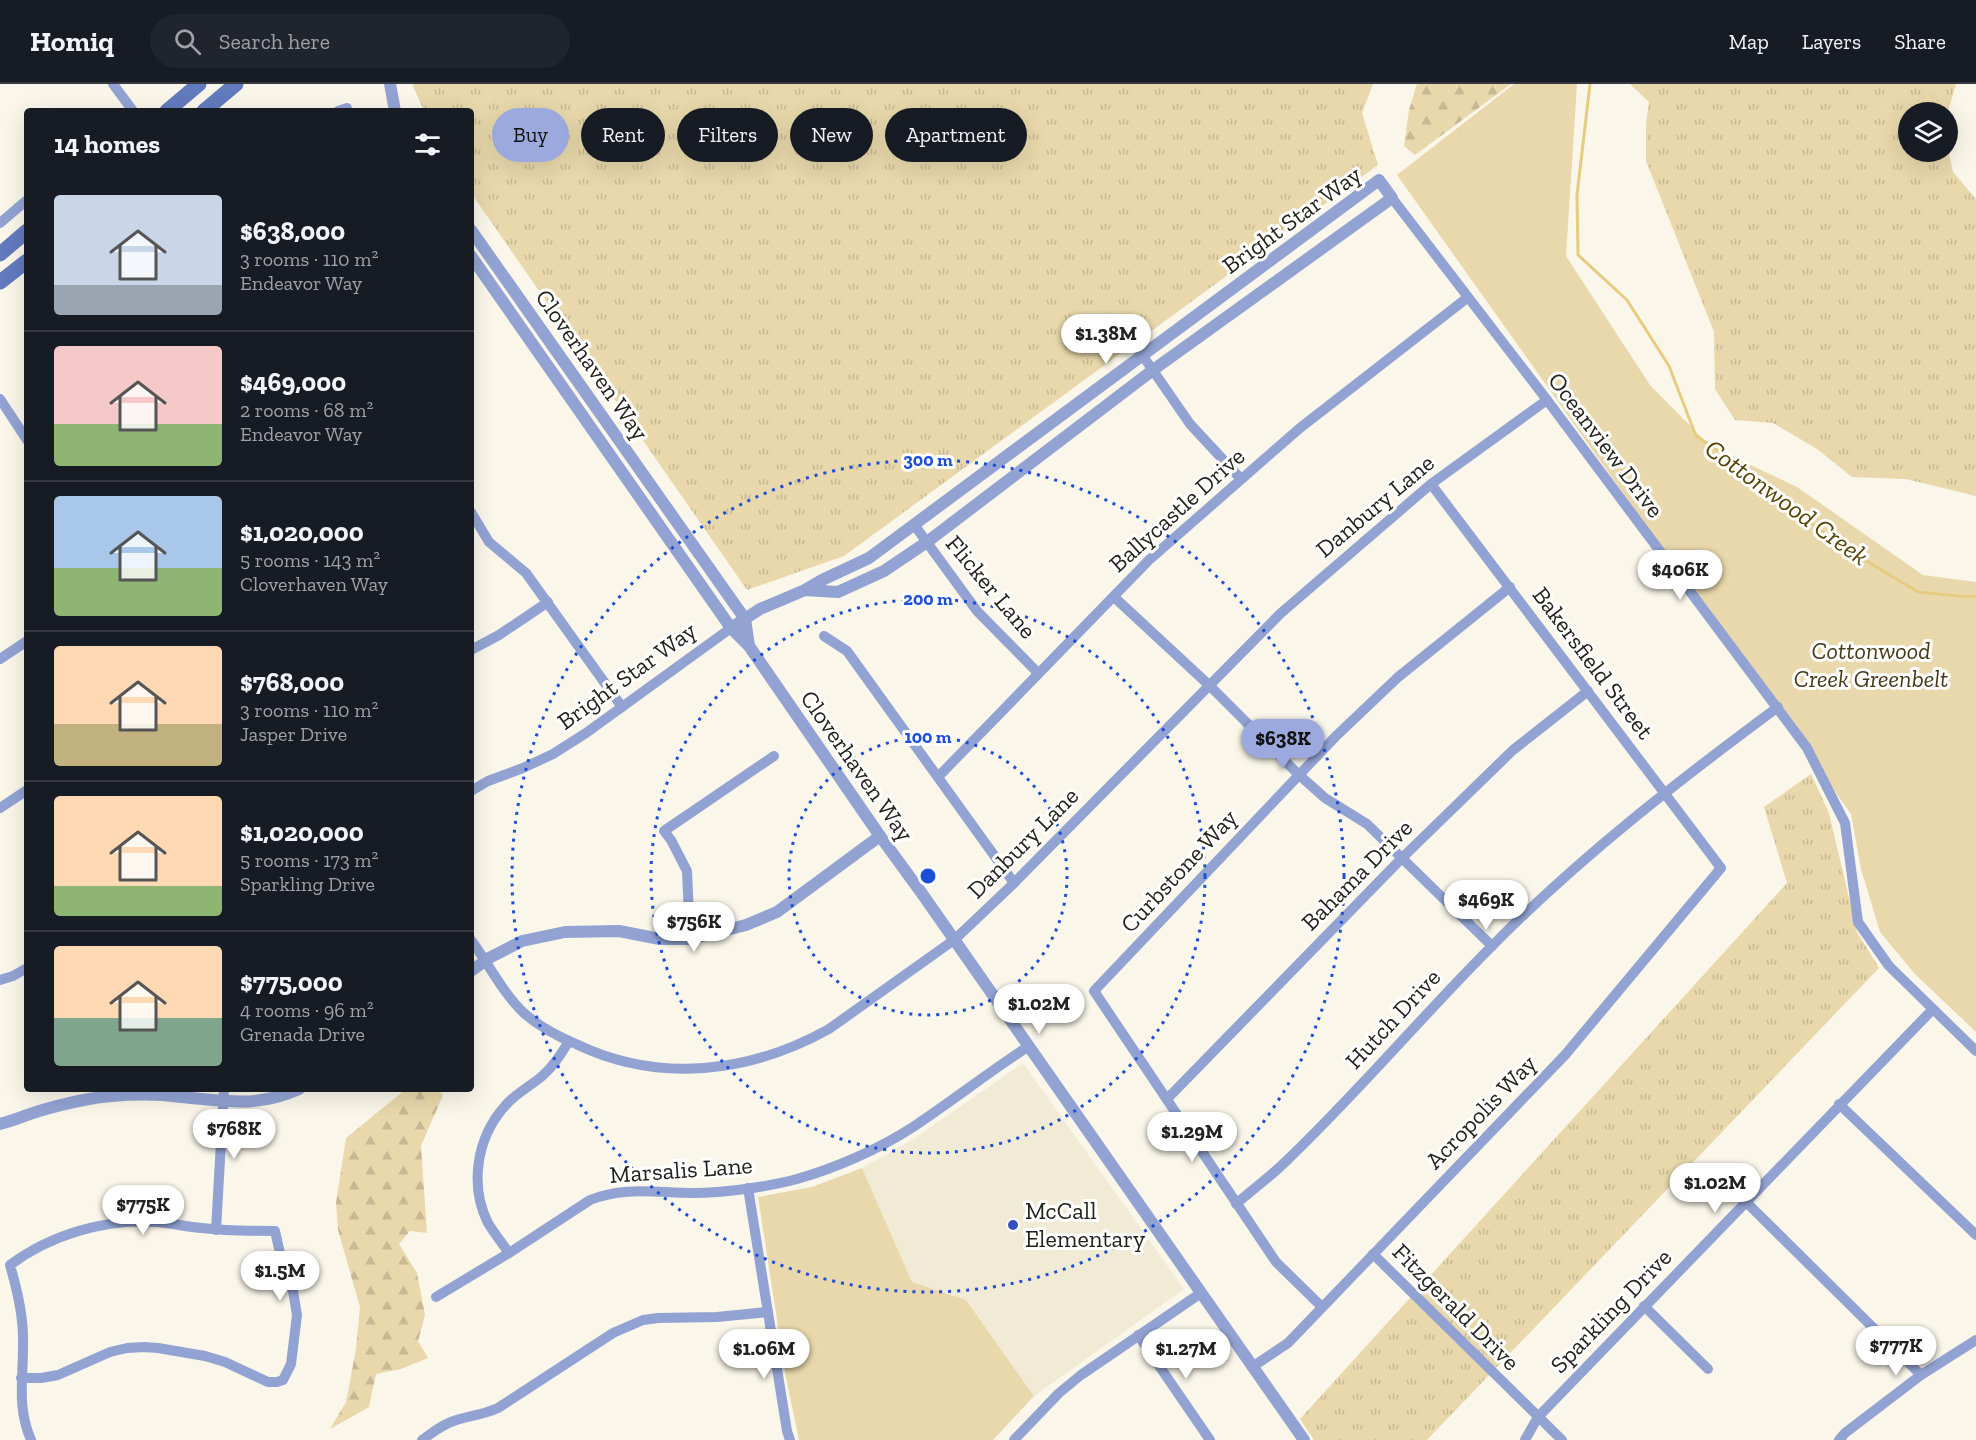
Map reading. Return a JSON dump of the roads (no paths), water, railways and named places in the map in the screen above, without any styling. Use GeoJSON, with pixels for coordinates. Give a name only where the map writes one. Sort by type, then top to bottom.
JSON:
{"type":"FeatureCollection","features":[{"type":"Feature","properties":{"kind":"main road"},"geometry":{"type":"LineString","coordinates":[[171,108],[199,84]]}},
{"type":"Feature","properties":{"kind":"main road"},"geometry":{"type":"LineString","coordinates":[[208,108],[236,84]]}},
{"type":"Feature","properties":{"kind":"main road"},"geometry":{"type":"LineString","coordinates":[[0,254],[24,234]]}},
{"type":"Feature","properties":{"kind":"main road"},"geometry":{"type":"LineString","coordinates":[[0,282],[24,263]]}},
{"type":"Feature","properties":{"kind":"street"},"geometry":{"type":"LineString","coordinates":[[114,84],[130,108]]}},
{"type":"Feature","properties":{"kind":"street"},"geometry":{"type":"LineString","coordinates":[[390,84],[394,108]]}},
{"type":"Feature","properties":{"kind":"street","name":"Bright Star Way"},"geometry":{"type":"LineString","coordinates":[[474,789],[488,781],[553,754],[760,609],[805,590],[869,558],[1379,180],[1392,198],[1153,370],[927,542],[884,571],[837,591],[805,590]]}},
{"type":"Feature","properties":{"kind":"street","name":"Oceanview Drive"},"geometry":{"type":"LineString","coordinates":[[1392,198],[1547,400],[1807,747],[1845,823],[1858,922],[1889,966],[1976,1051]]}},
{"type":"Feature","properties":{"kind":"street"},"geometry":{"type":"LineString","coordinates":[[0,223],[24,203]]}},
{"type":"Feature","properties":{"kind":"street","name":"Cloverhaven Way"},"geometry":{"type":"LineString","coordinates":[[474,234],[745,619],[749,646]]}},
{"type":"Feature","properties":{"kind":"street","name":"Cloverhaven Way"},"geometry":{"type":"LineString","coordinates":[[474,260],[731,628],[749,646],[880,837],[1304,1440]]}},
{"type":"Feature","properties":{"kind":"street","name":"Ballycastle Drive"},"geometry":{"type":"LineString","coordinates":[[938,777],[1149,560],[1299,428],[1467,298]]}},
{"type":"Feature","properties":{"kind":"street"},"geometry":{"type":"LineString","coordinates":[[1143,356],[1190,424],[1241,479]]}},
{"type":"Feature","properties":{"kind":"street"},"geometry":{"type":"LineString","coordinates":[[0,399],[24,435]]}},
{"type":"Feature","properties":{"kind":"street","name":"Danbury Lane"},"geometry":{"type":"LineString","coordinates":[[474,944],[524,1012],[552,1033],[595,1053],[635,1065],[675,1069],[733,1065],[761,1059],[810,1040],[830,1029],[954,940],[1014,883],[1281,613],[1431,484],[1547,400]]}},
{"type":"Feature","properties":{"kind":"street","name":"Bakersfield Street"},"geometry":{"type":"LineString","coordinates":[[1431,484],[1721,867]]}},
{"type":"Feature","properties":{"kind":"street"},"geometry":{"type":"LineString","coordinates":[[474,517],[489,542],[526,573],[622,707]]}},
{"type":"Feature","properties":{"kind":"street","name":"Flicker Lane"},"geometry":{"type":"LineString","coordinates":[[915,526],[977,611],[1038,673]]}},
{"type":"Feature","properties":{"kind":"street","name":"Curbstone Way"},"geometry":{"type":"LineString","coordinates":[[1167,1099],[1094,992],[1298,774],[1397,678],[1510,588]]}},
{"type":"Feature","properties":{"kind":"street"},"geometry":{"type":"LineString","coordinates":[[1114,597],[1210,686],[1298,774],[1325,798],[1367,824],[1492,946]]}},
{"type":"Feature","properties":{"kind":"street"},"geometry":{"type":"LineString","coordinates":[[474,648],[499,635],[548,602]]}},
{"type":"Feature","properties":{"kind":"street"},"geometry":{"type":"LineString","coordinates":[[824,636],[847,651],[1014,883]]}},
{"type":"Feature","properties":{"kind":"street"},"geometry":{"type":"LineString","coordinates":[[0,659],[24,643]]}},
{"type":"Feature","properties":{"kind":"street","name":"Bahama Drive"},"geometry":{"type":"LineString","coordinates":[[1167,1099],[1402,858],[1513,750],[1588,692]]}},
{"type":"Feature","properties":{"kind":"street","name":"Hutch Drive"},"geometry":{"type":"LineString","coordinates":[[1236,1204],[1280,1167],[1492,946],[1602,843],[1665,792],[1778,707]]}},
{"type":"Feature","properties":{"kind":"street"},"geometry":{"type":"LineString","coordinates":[[690,939],[687,871],[664,831],[774,756]]}},
{"type":"Feature","properties":{"kind":"street"},"geometry":{"type":"LineString","coordinates":[[0,808],[24,792]]}},
{"type":"Feature","properties":{"kind":"street"},"geometry":{"type":"LineString","coordinates":[[474,969],[522,941],[565,932],[618,931],[660,939],[690,939],[746,925],[777,912],[880,837]]}},
{"type":"Feature","properties":{"kind":"street","name":"Acropolis Way"},"geometry":{"type":"LineString","coordinates":[[1252,1367],[1288,1343],[1565,1054],[1721,867]]}},
{"type":"Feature","properties":{"kind":"street"},"geometry":{"type":"LineString","coordinates":[[0,980],[24,970]]}},
{"type":"Feature","properties":{"kind":"street","name":"Sparkling Drive"},"geometry":{"type":"LineString","coordinates":[[1525,1440],[1538,1418],[1644,1306],[1933,1009]]}},
{"type":"Feature","properties":{"kind":"street"},"geometry":{"type":"LineString","coordinates":[[508,1253],[488,1223],[479,1196],[478,1167],[484,1138],[504,1107],[548,1071],[569,1041]]}},
{"type":"Feature","properties":{"kind":"street","name":"Marsalis Lane"},"geometry":{"type":"LineString","coordinates":[[436,1297],[559,1219],[602,1195],[637,1190],[695,1193],[748,1188],[796,1179],[854,1158],[912,1127],[988,1072],[1029,1046]]}},
{"type":"Feature","properties":{"kind":"street"},"geometry":{"type":"LineString","coordinates":[[216,1230],[224,1092]]}},
{"type":"Feature","properties":{"kind":"street"},"geometry":{"type":"LineString","coordinates":[[1,1123],[66,1104],[112,1096],[156,1095],[247,1103],[271,1099],[291,1092]]}},
{"type":"Feature","properties":{"kind":"street"},"geometry":{"type":"LineString","coordinates":[[1167,1099],[1276,1262],[1322,1307]]}},
{"type":"Feature","properties":{"kind":"street"},"geometry":{"type":"LineString","coordinates":[[1839,1104],[1976,1235]]}},
{"type":"Feature","properties":{"kind":"street"},"geometry":{"type":"LineString","coordinates":[[748,1188],[786,1431],[790,1440]]}},
{"type":"Feature","properties":{"kind":"street"},"geometry":{"type":"LineString","coordinates":[[1746,1202],[1921,1375]]}},
{"type":"Feature","properties":{"kind":"street"},"geometry":{"type":"LineString","coordinates":[[21,1378],[58,1375],[110,1352],[127,1348],[151,1347],[205,1356],[225,1362],[268,1382],[283,1380],[291,1364],[297,1315],[293,1291],[282,1262],[275,1231],[216,1230],[156,1222],[123,1223],[73,1233],[28,1253],[10,1265],[18,1292],[22,1321],[23,1350],[21,1378],[21,1404],[31,1440]]}},
{"type":"Feature","properties":{"kind":"street","name":"Fitzgerald Drive"},"geometry":{"type":"LineString","coordinates":[[1373,1254],[1562,1440]]}},
{"type":"Feature","properties":{"kind":"street"},"geometry":{"type":"LineString","coordinates":[[1014,1440],[1059,1393],[1081,1374],[1201,1293]]}},
{"type":"Feature","properties":{"kind":"street"},"geometry":{"type":"LineString","coordinates":[[1644,1306],[1708,1369]]}},
{"type":"Feature","properties":{"kind":"street"},"geometry":{"type":"LineString","coordinates":[[422,1440],[438,1428],[452,1422],[498,1408],[613,1333],[636,1323],[658,1318],[717,1317],[768,1312]]}},
{"type":"Feature","properties":{"kind":"street"},"geometry":{"type":"LineString","coordinates":[[1138,1335],[1208,1437],[1196,1440]]}},
{"type":"Feature","properties":{"kind":"street"},"geometry":{"type":"LineString","coordinates":[[1839,1440],[1921,1375],[1976,1340]]}},
{"type":"Feature","properties":{"kind":"waterway","name":"Cottonwood Creek"},"geometry":{"type":"LineString","coordinates":[[1590,84],[1577,195],[1578,255],[1627,300],[1669,366],[1696,436],[1755,475],[1830,539],[1918,592],[1976,596]]}},
{"type":"Feature","properties":{"kind":"place","name":"McCall Elementary"},"geometry":{"type":"Point","coordinates":[1013,1225]}},
{"type":"Feature","properties":{"kind":"park label","name":"Cottonwood Creek Greenbelt"},"geometry":{"type":"Point","coordinates":[1871,665]}}]}
